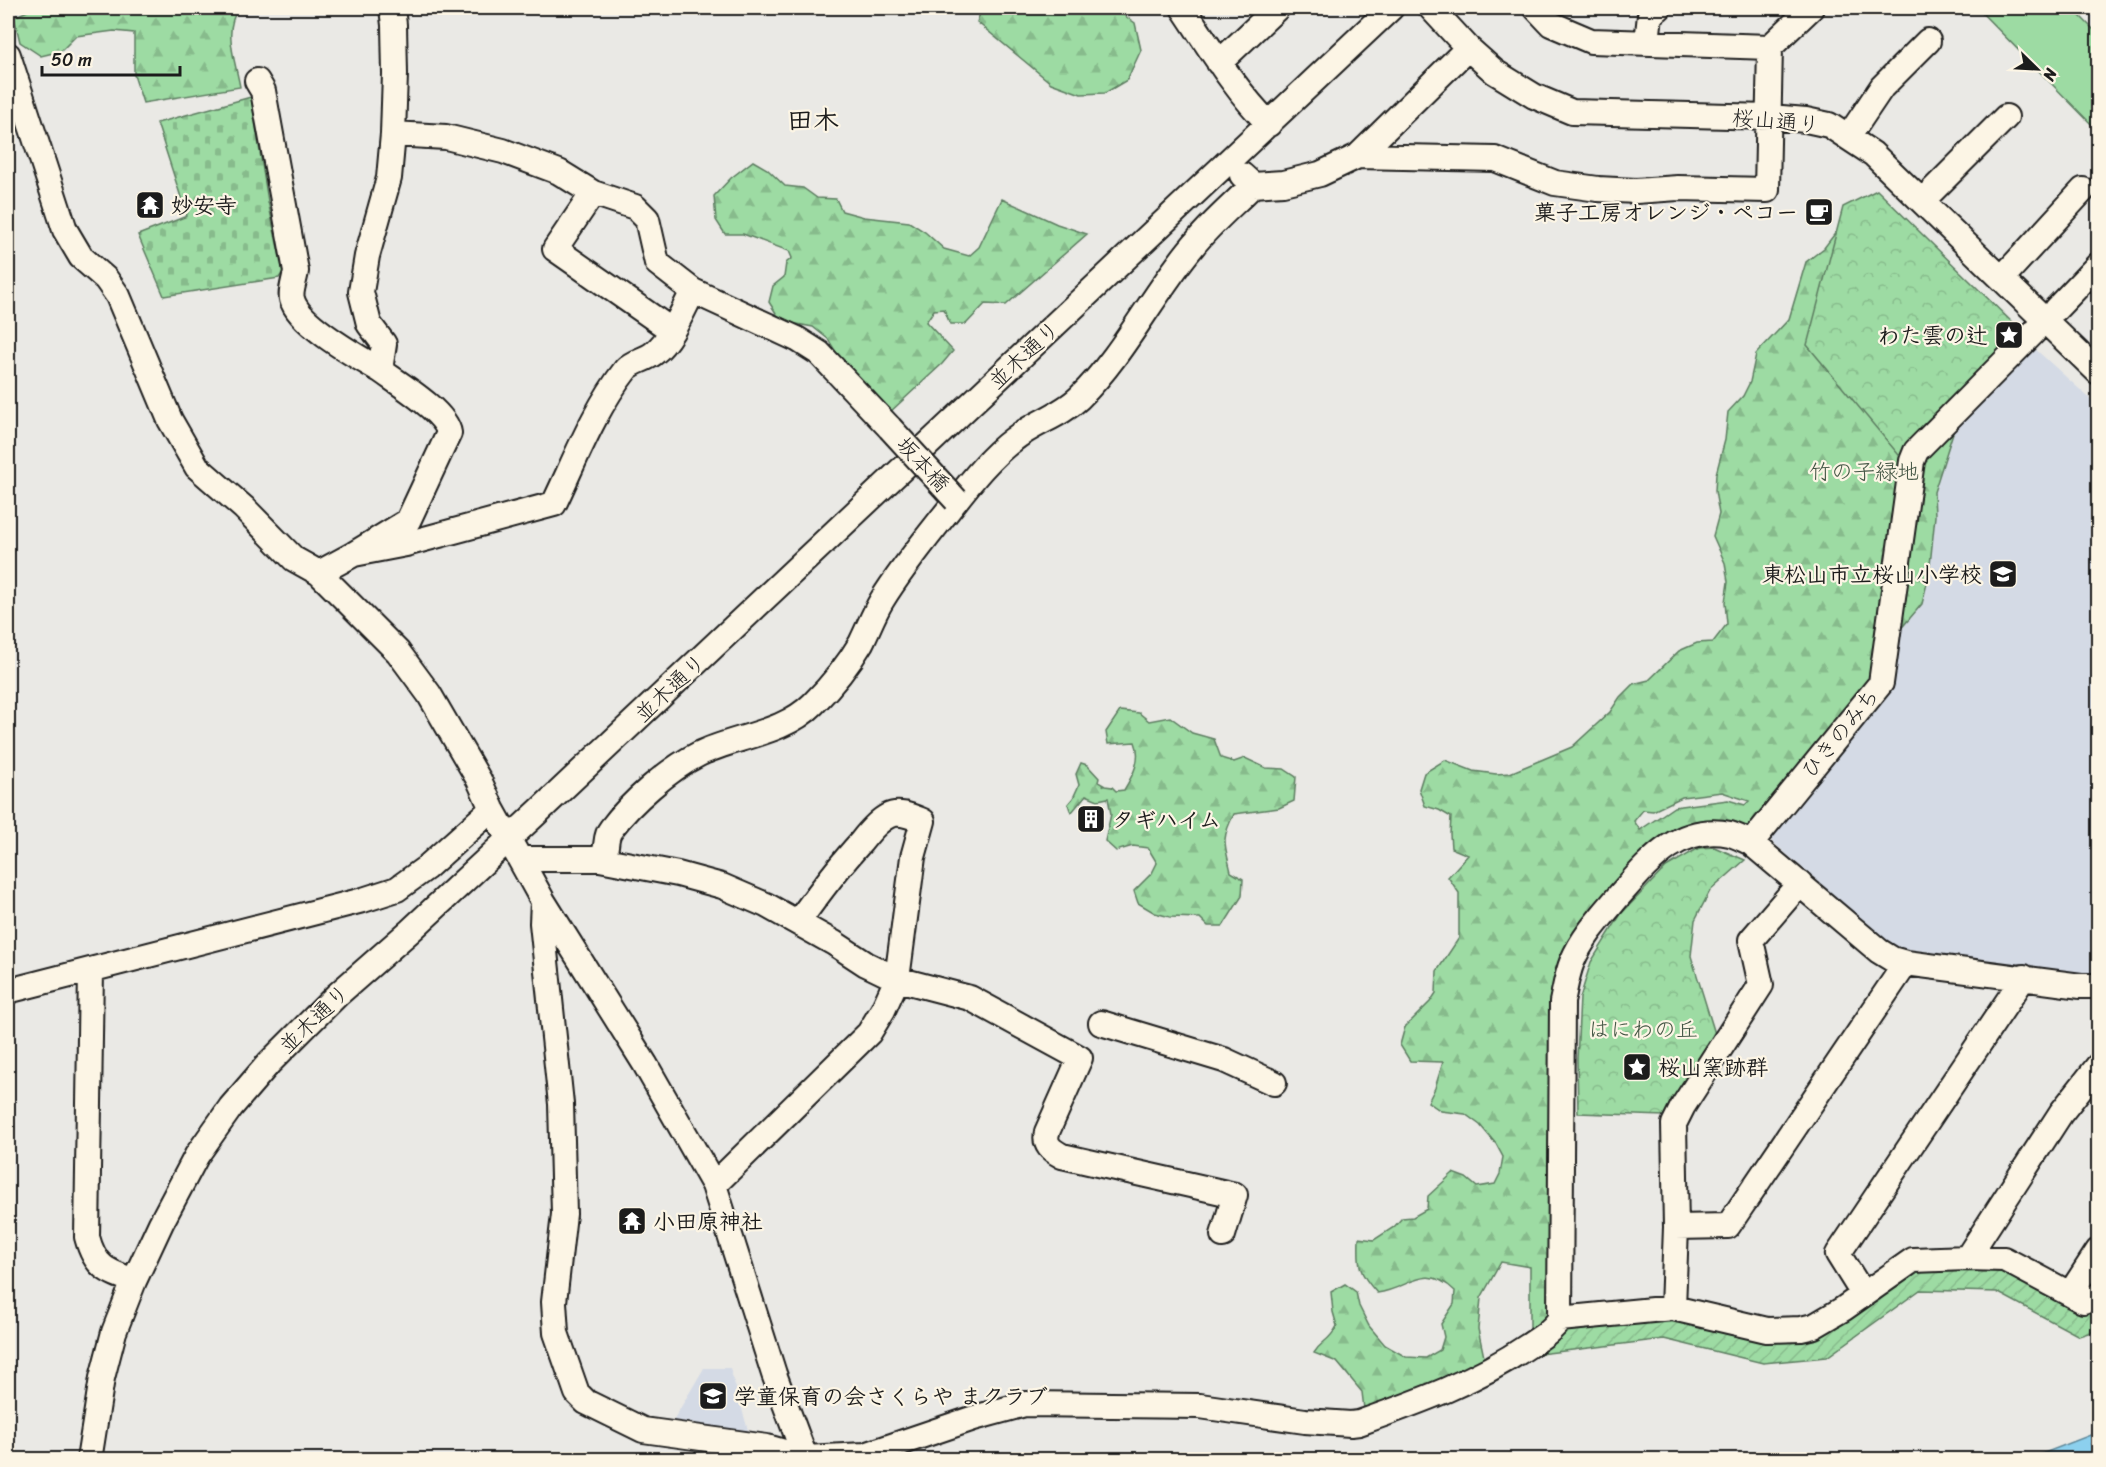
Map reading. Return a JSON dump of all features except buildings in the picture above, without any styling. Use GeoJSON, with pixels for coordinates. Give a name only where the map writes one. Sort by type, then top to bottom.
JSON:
{"type":"FeatureCollection","features":[{"type":"Feature","properties":{"kind":"street"},"geometry":{"type":"LineString","coordinates":[[380,370],[384,344],[369,324],[361,292],[367,256],[388,178],[393,134],[392,8]]}},
{"type":"Feature","properties":{"kind":"street"},"geometry":{"type":"LineString","coordinates":[[1183,8],[1253,109],[1269,124]]}},
{"type":"Feature","properties":{"kind":"street"},"geometry":{"type":"LineString","coordinates":[[1219,63],[1277,8]]}},
{"type":"Feature","properties":{"kind":"street","name":"並木通り"},"geometry":{"type":"LineString","coordinates":[[89,1460],[102,1378],[114,1332],[160,1223],[197,1155],[231,1107],[269,1064],[337,995],[410,931],[516,849],[1391,8]]}},
{"type":"Feature","properties":{"kind":"street","name":"桜山通り"},"geometry":{"type":"LineString","coordinates":[[1431,8],[1468,48],[1495,72],[1534,96],[1572,112],[1769,117],[1806,120],[1829,125],[1849,136],[1873,154],[2002,278],[2094,358]]}},
{"type":"Feature","properties":{"kind":"street"},"geometry":{"type":"LineString","coordinates":[[1536,8],[1551,24],[1591,41],[1770,47]]}},
{"type":"Feature","properties":{"kind":"street"},"geometry":{"type":"LineString","coordinates":[[1647,42],[1650,15],[1659,8]]}},
{"type":"Feature","properties":{"kind":"street"},"geometry":{"type":"LineString","coordinates":[[1358,156],[1495,159],[1555,183],[1598,189],[1767,190],[1770,47],[1811,8]]}},
{"type":"Feature","properties":{"kind":"street"},"geometry":{"type":"LineString","coordinates":[[1849,136],[1882,87],[1928,40]]}},
{"type":"Feature","properties":{"kind":"street"},"geometry":{"type":"LineString","coordinates":[[600,860],[606,853],[608,832],[612,827],[640,798],[672,771],[699,754],[779,727],[811,706],[837,677],[860,645],[880,602],[956,500],[990,460],[1015,438],[1052,418],[1077,399],[1105,368],[1193,246],[1253,185],[1283,183],[1320,174],[1358,156],[1468,48]]}},
{"type":"Feature","properties":{"kind":"street"},"geometry":{"type":"LineString","coordinates":[[8,55],[65,230],[81,256],[106,279],[118,296],[171,420],[197,466],[244,508],[294,559],[318,573],[398,652],[429,694],[479,780],[492,809],[543,901],[645,1064],[714,1185],[774,1374],[805,1459]]}},
{"type":"Feature","properties":{"kind":"street"},"geometry":{"type":"LineString","coordinates":[[257,81],[264,91],[296,271],[291,298],[299,313],[335,344],[380,370],[429,407],[448,426],[449,433],[408,521],[318,573]]}},
{"type":"Feature","properties":{"kind":"street"},"geometry":{"type":"LineString","coordinates":[[1922,201],[2006,117]]}},
{"type":"Feature","properties":{"kind":"street","name":"坂本橋"},"geometry":{"type":"LineString","coordinates":[[393,134],[446,137],[503,151],[559,172],[593,193],[635,207],[647,219],[657,262],[693,291],[798,339],[819,353],[956,500]]}},
{"type":"Feature","properties":{"kind":"street"},"geometry":{"type":"LineString","coordinates":[[1229,162],[1253,185]]}},
{"type":"Feature","properties":{"kind":"street"},"geometry":{"type":"LineString","coordinates":[[2002,278],[2083,190]]}},
{"type":"Feature","properties":{"kind":"street"},"geometry":{"type":"LineString","coordinates":[[593,193],[555,249],[671,330]]}},
{"type":"Feature","properties":{"kind":"street"},"geometry":{"type":"LineString","coordinates":[[2056,309],[2098,265]]}},
{"type":"Feature","properties":{"kind":"street"},"geometry":{"type":"LineString","coordinates":[[354,554],[406,544],[554,504],[582,441],[610,392],[628,366],[653,354],[668,339],[693,291]]}},
{"type":"Feature","properties":{"kind":"street","name":"ひきのみち"},"geometry":{"type":"LineString","coordinates":[[1751,843],[1881,683],[1912,461],[1916,451],[2033,333]]}},
{"type":"Feature","properties":{"kind":"street"},"geometry":{"type":"LineString","coordinates":[[8,991],[363,900],[397,889],[426,868],[492,809]]}},
{"type":"Feature","properties":{"kind":"street"},"geometry":{"type":"LineString","coordinates":[[714,1185],[869,1033],[883,1010],[897,979],[913,857],[923,821],[908,814],[897,813],[888,816],[870,832],[832,874],[798,922]]}},
{"type":"Feature","properties":{"kind":"street"},"geometry":{"type":"LineString","coordinates":[[543,901],[542,923],[561,1104],[564,1214],[554,1302],[556,1333],[577,1393],[586,1402],[643,1430],[767,1447],[805,1459],[865,1455],[974,1418],[1025,1404],[1200,1406],[1305,1421],[1359,1423],[1417,1403],[1476,1377],[1554,1328],[1560,1319],[1562,1002],[1571,964],[1582,943],[1642,869],[1671,844],[1692,836],[1710,833],[1731,834],[1751,843],[1879,951],[1892,959],[1906,963],[2081,986],[2098,986]]}},
{"type":"Feature","properties":{"kind":"street"},"geometry":{"type":"LineString","coordinates":[[516,849],[600,860],[678,874],[722,886],[798,922],[866,964],[897,979],[970,998],[1080,1058],[1047,1132],[1045,1139],[1047,1144],[1062,1156],[1235,1195],[1223,1236]]}},
{"type":"Feature","properties":{"kind":"street"},"geometry":{"type":"LineString","coordinates":[[1673,1308],[1676,1227],[1674,1124],[1683,1106],[1761,986],[1750,940],[1800,883]]}},
{"type":"Feature","properties":{"kind":"street"},"geometry":{"type":"LineString","coordinates":[[1676,1227],[1728,1226],[1906,963]]}},
{"type":"Feature","properties":{"kind":"street"},"geometry":{"type":"LineString","coordinates":[[91,970],[87,1237],[96,1262],[134,1281]]}},
{"type":"Feature","properties":{"kind":"street"},"geometry":{"type":"LineString","coordinates":[[1863,1294],[1838,1254],[2024,977]]}},
{"type":"Feature","properties":{"kind":"street"},"geometry":{"type":"LineString","coordinates":[[1101,1023],[1224,1059],[1274,1083]]}},
{"type":"Feature","properties":{"kind":"street"},"geometry":{"type":"LineString","coordinates":[[1967,1258],[2061,1113],[2098,1066]]}},
{"type":"Feature","properties":{"kind":"street"},"geometry":{"type":"LineString","coordinates":[[2070,1294],[2098,1251]]}},
{"type":"Feature","properties":{"kind":"street"},"geometry":{"type":"LineString","coordinates":[[1560,1319],[1673,1308],[1767,1330],[1801,1329],[1814,1326],[1843,1309],[1913,1260],[2004,1259],[2083,1300],[2098,1296]]}},
{"type":"Feature","properties":{"kind":"shaded area","name":"東松山市立桜山小学校"},"geometry":{"type":"Polygon","coordinates":[[[2033,347],[2098,406],[2098,975],[1893,947],[1767,837],[1893,684],[1920,464],[2033,347]]]}},
{"type":"Feature","properties":{"kind":"shaded area","name":"学童保育の会さくらや まクラブ"},"geometry":{"type":"Polygon","coordinates":[[[704,1368],[730,1368],[750,1437],[671,1424],[704,1368]]]}},
{"type":"Feature","properties":{"kind":"green space"},"geometry":{"type":"Polygon","coordinates":[[[34,8],[239,8],[231,26],[231,36],[240,87],[143,103],[134,75],[134,33],[114,31],[76,36],[61,51],[41,56],[20,42],[14,17],[34,8]]]}},
{"type":"Feature","properties":{"kind":"green space"},"geometry":{"type":"Polygon","coordinates":[[[982,8],[1113,8],[1135,23],[1141,50],[1127,80],[1105,93],[1081,94],[1051,83],[977,22],[982,8]]]}},
{"type":"Feature","properties":{"kind":"green space"},"geometry":{"type":"Polygon","coordinates":[[[1977,8],[2072,8],[2098,34],[2098,131],[1977,8]]]}},
{"type":"Feature","properties":{"kind":"green space"},"geometry":{"type":"Polygon","coordinates":[[[251,97],[268,201],[283,272],[279,278],[164,296],[138,235],[187,216],[157,123],[251,97]]]}},
{"type":"Feature","properties":{"kind":"green space"},"geometry":{"type":"Polygon","coordinates":[[[753,161],[767,169],[785,186],[803,188],[817,198],[836,199],[842,211],[864,217],[909,222],[925,232],[944,249],[969,256],[979,247],[1002,199],[1057,224],[1087,234],[1006,305],[985,304],[966,324],[950,324],[944,309],[934,310],[926,322],[953,351],[889,413],[842,362],[828,339],[813,327],[781,321],[769,302],[773,286],[784,277],[786,263],[792,258],[789,251],[743,234],[725,234],[716,220],[714,196],[731,178],[753,161]]]}},
{"type":"Feature","properties":{"kind":"green space"},"geometry":{"type":"Polygon","coordinates":[[[1877,190],[2020,330],[1920,428],[1903,460],[1807,345],[1843,207],[1877,190]]]}},
{"type":"Feature","properties":{"kind":"green space","name":"竹の子緑地"},"geometry":{"type":"Polygon","coordinates":[[[1853,210],[1935,392],[1951,404],[1958,417],[1934,492],[1935,516],[1929,575],[1922,604],[1893,638],[1876,680],[1752,830],[1723,821],[1681,827],[1564,954],[1550,1315],[1530,1329],[1530,1267],[1501,1262],[1481,1298],[1478,1329],[1484,1357],[1471,1369],[1364,1409],[1362,1392],[1337,1362],[1314,1353],[1337,1326],[1331,1292],[1345,1284],[1356,1292],[1359,1306],[1369,1326],[1385,1345],[1406,1357],[1426,1358],[1440,1350],[1444,1337],[1441,1324],[1454,1304],[1455,1291],[1444,1282],[1425,1277],[1389,1291],[1377,1293],[1360,1268],[1359,1238],[1374,1240],[1394,1227],[1402,1218],[1413,1217],[1427,1209],[1428,1196],[1453,1173],[1466,1178],[1477,1187],[1495,1184],[1500,1174],[1503,1157],[1496,1144],[1480,1125],[1465,1114],[1441,1111],[1428,1102],[1443,1062],[1410,1061],[1400,1045],[1405,1027],[1436,993],[1437,971],[1459,938],[1459,893],[1448,877],[1468,855],[1451,848],[1451,817],[1425,806],[1419,789],[1424,773],[1445,760],[1473,771],[1510,773],[1572,747],[1610,712],[1633,684],[1649,680],[1679,651],[1697,643],[1713,642],[1727,624],[1725,602],[1728,582],[1725,563],[1713,536],[1719,514],[1715,491],[1716,474],[1725,440],[1728,412],[1743,396],[1750,382],[1756,354],[1789,319],[1806,262],[1824,248],[1853,210]],[[1722,792],[1682,797],[1653,811],[1643,810],[1634,821],[1640,830],[1674,807],[1728,800],[1745,805],[1749,801],[1722,792]]]}},
{"type":"Feature","properties":{"kind":"green space"},"geometry":{"type":"Polygon","coordinates":[[[1120,711],[1139,713],[1149,721],[1170,717],[1192,733],[1214,739],[1221,758],[1234,762],[1245,758],[1266,768],[1284,769],[1296,777],[1294,801],[1279,808],[1234,814],[1225,843],[1231,872],[1243,879],[1242,896],[1223,926],[1208,926],[1200,918],[1170,917],[1155,913],[1138,903],[1134,891],[1152,873],[1157,863],[1148,848],[1133,846],[1116,851],[1105,841],[1111,814],[1108,798],[1098,800],[1086,795],[1072,812],[1070,810],[1068,804],[1079,785],[1076,774],[1081,763],[1087,765],[1099,778],[1098,782],[1116,791],[1124,790],[1130,779],[1136,767],[1138,755],[1135,742],[1108,744],[1106,732],[1120,711]]]}},
{"type":"Feature","properties":{"kind":"green space","name":"はにわの丘"},"geometry":{"type":"Polygon","coordinates":[[[1714,847],[1745,860],[1710,891],[1695,920],[1691,956],[1716,1037],[1665,1116],[1578,1113],[1577,1059],[1580,998],[1591,962],[1621,914],[1666,867],[1699,848],[1714,847]]]}},
{"type":"Feature","properties":{"kind":"green space"},"geometry":{"type":"Polygon","coordinates":[[[1914,1269],[2003,1270],[2098,1308],[2098,1330],[2079,1336],[1997,1292],[1920,1290],[1827,1357],[1763,1363],[1664,1339],[1531,1355],[1572,1328],[1663,1317],[1767,1341],[1914,1269]]]}},
{"type":"Feature","properties":{"kind":"water"},"geometry":{"type":"Polygon","coordinates":[[[2098,1432],[2098,1454],[2085,1459],[2029,1459],[2098,1432]]]}},
{"type":"Feature","properties":{"kind":"place","name":"妙安寺"},"geometry":{"type":"Point","coordinates":[150,205]}},
{"type":"Feature","properties":{"kind":"place","name":"菓子工房オレンジ・ペコー"},"geometry":{"type":"Point","coordinates":[1819,212]}},
{"type":"Feature","properties":{"kind":"place","name":"わた雲の辻"},"geometry":{"type":"Point","coordinates":[2009,335]}},
{"type":"Feature","properties":{"kind":"place","name":"東松山市立桜山小学校"},"geometry":{"type":"Point","coordinates":[2003,574]}},
{"type":"Feature","properties":{"kind":"place","name":"タギハイム"},"geometry":{"type":"Point","coordinates":[1091,819]}},
{"type":"Feature","properties":{"kind":"place","name":"桜山窯跡群"},"geometry":{"type":"Point","coordinates":[1637,1067]}},
{"type":"Feature","properties":{"kind":"place","name":"小田原神社"},"geometry":{"type":"Point","coordinates":[632,1221]}},
{"type":"Feature","properties":{"kind":"place","name":"学童保育の会さくらや まクラブ"},"geometry":{"type":"Point","coordinates":[713,1396]}},
{"type":"Feature","properties":{"kind":"district","name":"田木"},"geometry":{"type":"Point","coordinates":[813,120]}}]}
